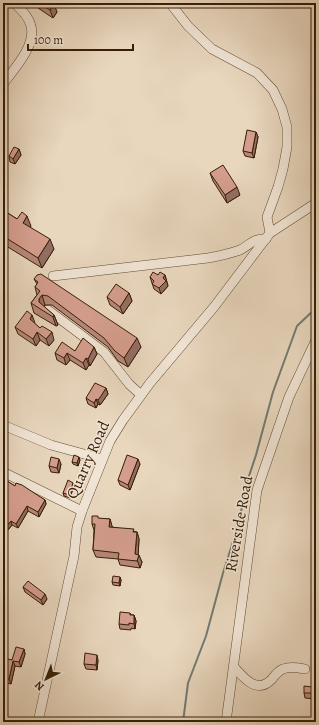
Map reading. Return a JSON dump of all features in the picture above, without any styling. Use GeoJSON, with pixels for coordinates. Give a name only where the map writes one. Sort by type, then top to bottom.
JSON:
{"type":"FeatureCollection","features":[{"type":"Feature","properties":{"kind":"street"},"geometry":{"type":"LineString","coordinates":[[3,84],[30,44],[32,34],[31,26],[28,20],[14,3]]}},
{"type":"Feature","properties":{"kind":"street"},"geometry":{"type":"LineString","coordinates":[[170,3],[188,26],[212,49],[257,73],[273,90],[282,109],[287,126],[287,147],[283,169],[267,217],[268,236]]}},
{"type":"Feature","properties":{"kind":"street"},"geometry":{"type":"LineString","coordinates":[[53,276],[208,258],[234,252],[258,239],[268,236],[314,204]]}},
{"type":"Feature","properties":{"kind":"street","name":"Quarry Road"},"geometry":{"type":"LineString","coordinates":[[38,722],[74,556],[77,527],[110,441],[123,420],[142,395],[214,307],[268,236]]}},
{"type":"Feature","properties":{"kind":"street"},"geometry":{"type":"LineString","coordinates":[[48,310],[96,345],[113,363],[129,384],[142,395]]}},
{"type":"Feature","properties":{"kind":"street","name":"Riverside Road"},"geometry":{"type":"LineString","coordinates":[[226,722],[257,490],[289,397],[316,340]]}},
{"type":"Feature","properties":{"kind":"street"},"geometry":{"type":"LineString","coordinates":[[3,425],[50,445],[102,459]]}},
{"type":"Feature","properties":{"kind":"street"},"geometry":{"type":"LineString","coordinates":[[3,472],[82,511]]}},
{"type":"Feature","properties":{"kind":"street"},"geometry":{"type":"LineString","coordinates":[[234,667],[256,686],[266,684],[283,669],[306,669]]}},
{"type":"Feature","properties":{"kind":"building"},"geometry":{"type":"Polygon","coordinates":[[[39,3],[52,3],[54,4],[50,10],[39,3]]]}},
{"type":"Feature","properties":{"kind":"building"},"geometry":{"type":"Polygon","coordinates":[[[247,130],[256,132],[252,153],[243,151],[247,130]]]}},
{"type":"Feature","properties":{"kind":"building"},"geometry":{"type":"Polygon","coordinates":[[[14,147],[19,149],[13,159],[9,156],[14,147]]]}},
{"type":"Feature","properties":{"kind":"building"},"geometry":{"type":"Polygon","coordinates":[[[223,165],[237,187],[225,195],[210,173],[223,165]]]}},
{"type":"Feature","properties":{"kind":"building"},"geometry":{"type":"Polygon","coordinates":[[[3,210],[17,219],[22,212],[27,216],[23,223],[50,239],[38,258],[3,236],[3,210]]]}},
{"type":"Feature","properties":{"kind":"building"},"geometry":{"type":"Polygon","coordinates":[[[153,272],[158,275],[160,272],[165,275],[163,278],[166,281],[159,288],[152,284],[154,281],[150,277],[153,272]]]}},
{"type":"Feature","properties":{"kind":"building"},"geometry":{"type":"Polygon","coordinates":[[[41,274],[137,338],[124,358],[115,351],[104,338],[48,296],[42,295],[39,302],[54,315],[53,317],[31,303],[40,291],[35,287],[38,282],[34,279],[37,275],[41,274]]]}},
{"type":"Feature","properties":{"kind":"building"},"geometry":{"type":"Polygon","coordinates":[[[116,284],[129,293],[120,307],[107,297],[116,284]]]}},
{"type":"Feature","properties":{"kind":"building"},"geometry":{"type":"Polygon","coordinates":[[[27,311],[32,315],[30,319],[40,328],[42,326],[52,332],[46,339],[37,332],[33,339],[15,327],[27,311]]]}},
{"type":"Feature","properties":{"kind":"building"},"geometry":{"type":"Polygon","coordinates":[[[83,338],[94,347],[88,359],[86,358],[83,363],[67,353],[64,358],[55,353],[62,342],[75,351],[83,338]]]}},
{"type":"Feature","properties":{"kind":"building"},"geometry":{"type":"Polygon","coordinates":[[[95,383],[106,388],[98,400],[96,399],[94,403],[86,398],[95,383]]]}},
{"type":"Feature","properties":{"kind":"building"},"geometry":{"type":"Polygon","coordinates":[[[74,455],[79,457],[77,463],[72,462],[74,455]]]}},
{"type":"Feature","properties":{"kind":"building"},"geometry":{"type":"Polygon","coordinates":[[[127,455],[138,459],[128,485],[118,480],[127,455]]]}},
{"type":"Feature","properties":{"kind":"building"},"geometry":{"type":"Polygon","coordinates":[[[51,457],[59,459],[57,468],[49,466],[51,457]]]}},
{"type":"Feature","properties":{"kind":"building"},"geometry":{"type":"Polygon","coordinates":[[[3,475],[5,476],[4,479],[15,486],[16,483],[22,485],[45,500],[38,512],[27,506],[16,524],[11,521],[3,530],[3,512],[6,508],[3,507],[3,475]]]}},
{"type":"Feature","properties":{"kind":"building"},"geometry":{"type":"Polygon","coordinates":[[[68,480],[73,483],[69,495],[63,493],[68,480]]]}},
{"type":"Feature","properties":{"kind":"building"},"geometry":{"type":"Polygon","coordinates":[[[92,516],[110,519],[109,527],[134,529],[133,532],[137,532],[135,554],[139,555],[137,561],[118,559],[119,553],[93,550],[95,524],[92,524],[92,516]]]}},
{"type":"Feature","properties":{"kind":"building"},"geometry":{"type":"Polygon","coordinates":[[[113,576],[120,577],[119,583],[112,582],[113,576]]]}},
{"type":"Feature","properties":{"kind":"building"},"geometry":{"type":"Polygon","coordinates":[[[28,581],[45,594],[41,600],[23,587],[28,581]]]}},
{"type":"Feature","properties":{"kind":"building"},"geometry":{"type":"Polygon","coordinates":[[[120,612],[134,615],[134,624],[119,624],[120,612]]]}},
{"type":"Feature","properties":{"kind":"building"},"geometry":{"type":"Polygon","coordinates":[[[16,647],[24,649],[19,662],[13,661],[9,679],[3,678],[3,658],[12,660],[16,647]]]}},
{"type":"Feature","properties":{"kind":"building"},"geometry":{"type":"Polygon","coordinates":[[[85,653],[97,655],[96,665],[84,664],[85,653]]]}},
{"type":"Feature","properties":{"kind":"building"},"geometry":{"type":"Polygon","coordinates":[[[304,686],[312,687],[312,693],[304,693],[304,686]]]}},
{"type":"Feature","properties":{"kind":"waterway"},"geometry":{"type":"LineString","coordinates":[[183,722],[188,683],[206,636],[223,573],[239,523],[246,485],[256,455],[273,392],[297,326],[316,308]]}}]}
